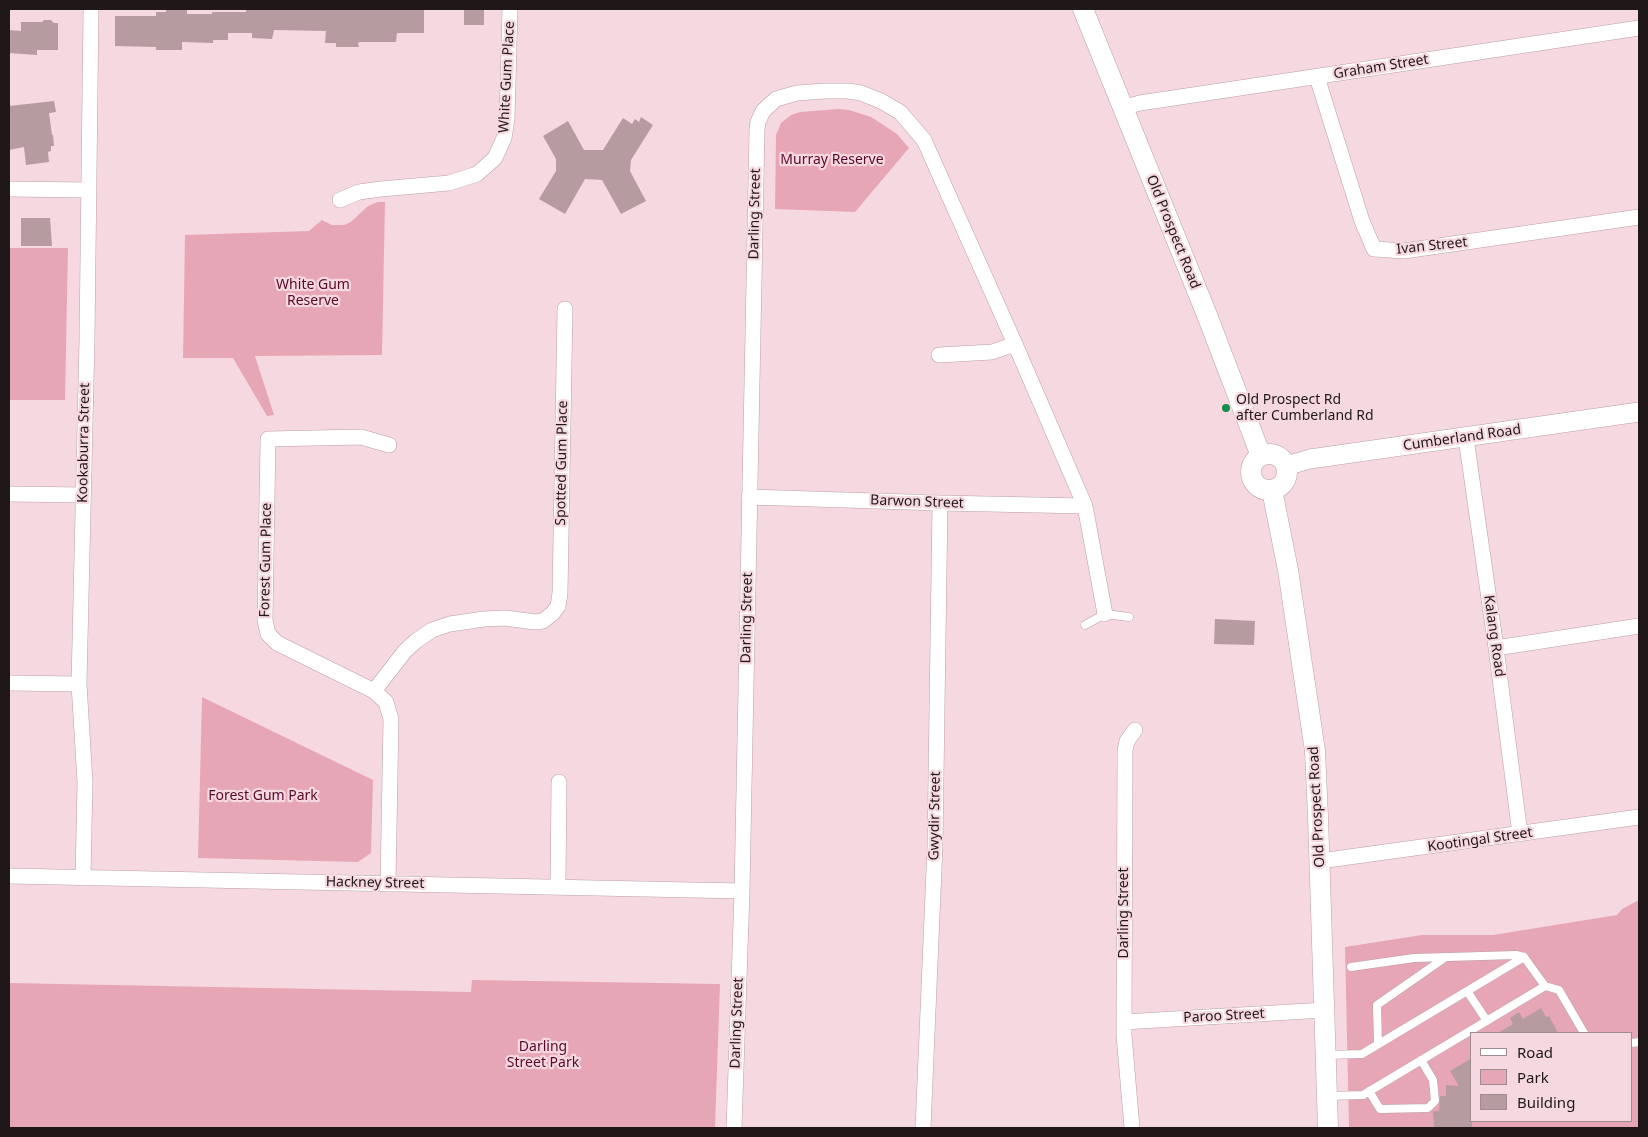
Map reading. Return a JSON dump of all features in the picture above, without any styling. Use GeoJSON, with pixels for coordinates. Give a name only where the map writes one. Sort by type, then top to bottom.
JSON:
{"type":"FeatureCollection","features":[{"type":"Feature","properties":{"kind":"main road","name":"Old Prospect Road"},"geometry":{"type":"LineString","coordinates":[[1083,9],[1207,315],[1261,456]]}},
{"type":"Feature","properties":{"kind":"main road"},"geometry":{"type":"LineString","coordinates":[[1273,454],[1279,457],[1286,466],[1286,479],[1278,488],[1272,490],[1259,487],[1252,477],[1252,465],[1261,456],[1273,454]]}},
{"type":"Feature","properties":{"kind":"main road","name":"Old Prospect Road"},"geometry":{"type":"LineString","coordinates":[[1272,490],[1288,570],[1314,743],[1320,862],[1328,1128]]}},
{"type":"Feature","properties":{"kind":"street","name":"Kookaburra Street"},"geometry":{"type":"LineString","coordinates":[[83,878],[85,782],[79,684],[91,9]]}},
{"type":"Feature","properties":{"kind":"street","name":"White Gum Place"},"geometry":{"type":"LineString","coordinates":[[340,200],[359,192],[449,183],[478,174],[495,158],[504,138],[508,119],[510,9]]}},
{"type":"Feature","properties":{"kind":"street","name":"Graham Street"},"geometry":{"type":"LineString","coordinates":[[1122,108],[1140,103],[1639,28]]}},
{"type":"Feature","properties":{"kind":"street","name":"Ivan Street"},"geometry":{"type":"LineString","coordinates":[[1317,77],[1362,221],[1374,249],[1404,251],[1639,217]]}},
{"type":"Feature","properties":{"kind":"street","name":"Darling Street"},"geometry":{"type":"LineString","coordinates":[[734,1128],[742,891],[757,129],[760,107],[785,95],[848,91],[881,100],[900,112],[917,130],[930,152],[1085,506],[1105,614]]}},
{"type":"Feature","properties":{"kind":"street"},"geometry":{"type":"LineString","coordinates":[[9,189],[88,190]]}},
{"type":"Feature","properties":{"kind":"street","name":"Spotted Gum Place"},"geometry":{"type":"LineString","coordinates":[[374,690],[411,645],[432,630],[472,620],[505,618],[535,622],[554,619],[560,593],[565,309]]}},
{"type":"Feature","properties":{"kind":"street"},"geometry":{"type":"LineString","coordinates":[[939,355],[992,352],[1015,344]]}},
{"type":"Feature","properties":{"kind":"street","name":"Cumberland Road"},"geometry":{"type":"LineString","coordinates":[[1286,466],[1310,459],[1639,412]]}},
{"type":"Feature","properties":{"kind":"street","name":"Forest Gum Place"},"geometry":{"type":"LineString","coordinates":[[388,884],[391,719],[386,702],[374,690],[277,643],[268,634],[266,620],[268,438],[361,437],[389,445]]}},
{"type":"Feature","properties":{"kind":"street","name":"Kalang Road"},"geometry":{"type":"LineString","coordinates":[[1466,438],[1520,834]]}},
{"type":"Feature","properties":{"kind":"street"},"geometry":{"type":"LineString","coordinates":[[9,494],[83,495]]}},
{"type":"Feature","properties":{"kind":"street","name":"Barwon Street"},"geometry":{"type":"LineString","coordinates":[[749,498],[1085,506]]}},
{"type":"Feature","properties":{"kind":"street","name":"Gwydir Street"},"geometry":{"type":"LineString","coordinates":[[923,1128],[935,846],[940,503]]}},
{"type":"Feature","properties":{"kind":"street"},"geometry":{"type":"LineString","coordinates":[[1496,648],[1639,626]]}},
{"type":"Feature","properties":{"kind":"street"},"geometry":{"type":"LineString","coordinates":[[9,682],[79,684]]}},
{"type":"Feature","properties":{"kind":"street","name":"Darling Street"},"geometry":{"type":"LineString","coordinates":[[1132,1128],[1124,1022],[1124,751],[1127,741],[1134,730]]}},
{"type":"Feature","properties":{"kind":"street"},"geometry":{"type":"LineString","coordinates":[[558,886],[559,782]]}},
{"type":"Feature","properties":{"kind":"street","name":"Kootingal Street"},"geometry":{"type":"LineString","coordinates":[[1320,862],[1639,817]]}},
{"type":"Feature","properties":{"kind":"street","name":"Hackney Street"},"geometry":{"type":"LineString","coordinates":[[9,876],[742,891]]}},
{"type":"Feature","properties":{"kind":"street","name":"Paroo Street"},"geometry":{"type":"LineString","coordinates":[[1124,1022],[1324,1010]]}},
{"type":"Feature","properties":{"kind":"lane"},"geometry":{"type":"LineString","coordinates":[[1085,626],[1105,614],[1129,617]]}},
{"type":"Feature","properties":{"kind":"lane"},"geometry":{"type":"LineString","coordinates":[[1352,967],[1414,958],[1516,955],[1524,957],[1545,986],[1559,990],[1583,1032]]}},
{"type":"Feature","properties":{"kind":"lane"},"geometry":{"type":"LineString","coordinates":[[1378,1044],[1377,1005],[1446,957]]}},
{"type":"Feature","properties":{"kind":"lane"},"geometry":{"type":"LineString","coordinates":[[1326,1055],[1362,1054],[1524,957]]}},
{"type":"Feature","properties":{"kind":"lane"},"geometry":{"type":"LineString","coordinates":[[1327,1096],[1363,1095],[1545,986]]}},
{"type":"Feature","properties":{"kind":"lane"},"geometry":{"type":"LineString","coordinates":[[1467,991],[1487,1021]]}},
{"type":"Feature","properties":{"kind":"lane"},"geometry":{"type":"LineString","coordinates":[[1369,1091],[1380,1109],[1428,1108],[1435,1101],[1434,1080],[1421,1060]]}},
{"type":"Feature","properties":{"kind":"green space","name":"Murray Reserve"},"geometry":{"type":"Polygon","coordinates":[[[849,110],[871,117],[897,134],[909,148],[855,212],[775,209],[776,135],[781,123],[791,115],[800,112],[849,110]]]}},
{"type":"Feature","properties":{"kind":"green space","name":"White Gum Reserve"},"geometry":{"type":"Polygon","coordinates":[[[378,202],[385,202],[382,355],[255,356],[274,415],[267,416],[233,358],[183,358],[185,235],[309,231],[322,220],[332,225],[349,223],[368,206],[378,202]]]}},
{"type":"Feature","properties":{"kind":"green space"},"geometry":{"type":"Polygon","coordinates":[[[9,248],[68,248],[65,400],[9,400],[9,248]]]}},
{"type":"Feature","properties":{"kind":"green space","name":"Forest Gum Park"},"geometry":{"type":"Polygon","coordinates":[[[202,697],[373,780],[371,853],[358,862],[198,858],[202,697]]]}},
{"type":"Feature","properties":{"kind":"green space"},"geometry":{"type":"Polygon","coordinates":[[[1639,900],[1639,1128],[1349,1128],[1345,947],[1422,935],[1493,935],[1617,915],[1622,909],[1639,900]]]}},
{"type":"Feature","properties":{"kind":"green space","name":"Darling Street Park"},"geometry":{"type":"Polygon","coordinates":[[[472,980],[720,984],[715,1128],[9,1128],[9,983],[471,992],[472,980]]]}},
{"type":"Feature","properties":{"kind":"building"},"geometry":{"type":"Polygon","coordinates":[[[166,9],[187,9],[187,14],[212,14],[212,12],[246,12],[246,9],[424,9],[424,33],[397,33],[396,42],[360,42],[358,43],[359,47],[336,47],[336,43],[325,43],[326,31],[274,30],[272,39],[252,38],[252,33],[228,33],[228,40],[213,40],[213,43],[182,42],[182,50],[156,50],[156,47],[115,46],[115,16],[156,16],[156,12],[166,12],[166,9]]]}},
{"type":"Feature","properties":{"kind":"building"},"geometry":{"type":"Polygon","coordinates":[[[464,9],[484,9],[484,25],[464,25],[464,9]]]}},
{"type":"Feature","properties":{"kind":"building"},"geometry":{"type":"Polygon","coordinates":[[[44,20],[58,23],[58,50],[37,50],[37,55],[9,53],[9,30],[21,31],[21,22],[42,22],[44,20]]]}},
{"type":"Feature","properties":{"kind":"building"},"geometry":{"type":"Polygon","coordinates":[[[54,101],[56,112],[49,113],[54,146],[51,146],[51,151],[48,152],[49,162],[26,165],[24,147],[9,150],[9,106],[54,101]]]}},
{"type":"Feature","properties":{"kind":"building"},"geometry":{"type":"Polygon","coordinates":[[[641,117],[653,125],[631,160],[630,171],[646,201],[621,214],[602,180],[585,179],[565,214],[539,199],[556,171],[556,159],[543,136],[568,121],[584,150],[603,150],[623,118],[632,124],[635,119],[639,122],[641,117]]]}},
{"type":"Feature","properties":{"kind":"building"},"geometry":{"type":"Polygon","coordinates":[[[21,218],[50,218],[52,246],[21,246],[21,218]]]}},
{"type":"Feature","properties":{"kind":"building"},"geometry":{"type":"Polygon","coordinates":[[[1215,619],[1255,621],[1254,645],[1214,644],[1215,619]]]}},
{"type":"Feature","properties":{"kind":"building"},"geometry":{"type":"Polygon","coordinates":[[[1541,1008],[1546,1017],[1549,1016],[1557,1032],[1500,1032],[1513,1024],[1510,1018],[1519,1012],[1523,1019],[1541,1008]]]}},
{"type":"Feature","properties":{"kind":"building"},"geometry":{"type":"Polygon","coordinates":[[[1470,1059],[1470,1122],[1472,1122],[1472,1128],[1434,1128],[1433,1111],[1439,1111],[1440,1096],[1446,1096],[1446,1085],[1459,1086],[1450,1071],[1470,1059]]]}},
{"type":"Feature","properties":{"kind":"place","name":"Old Prospect Rd after Cumberland Rd"},"geometry":{"type":"Point","coordinates":[1226,408]}}]}
